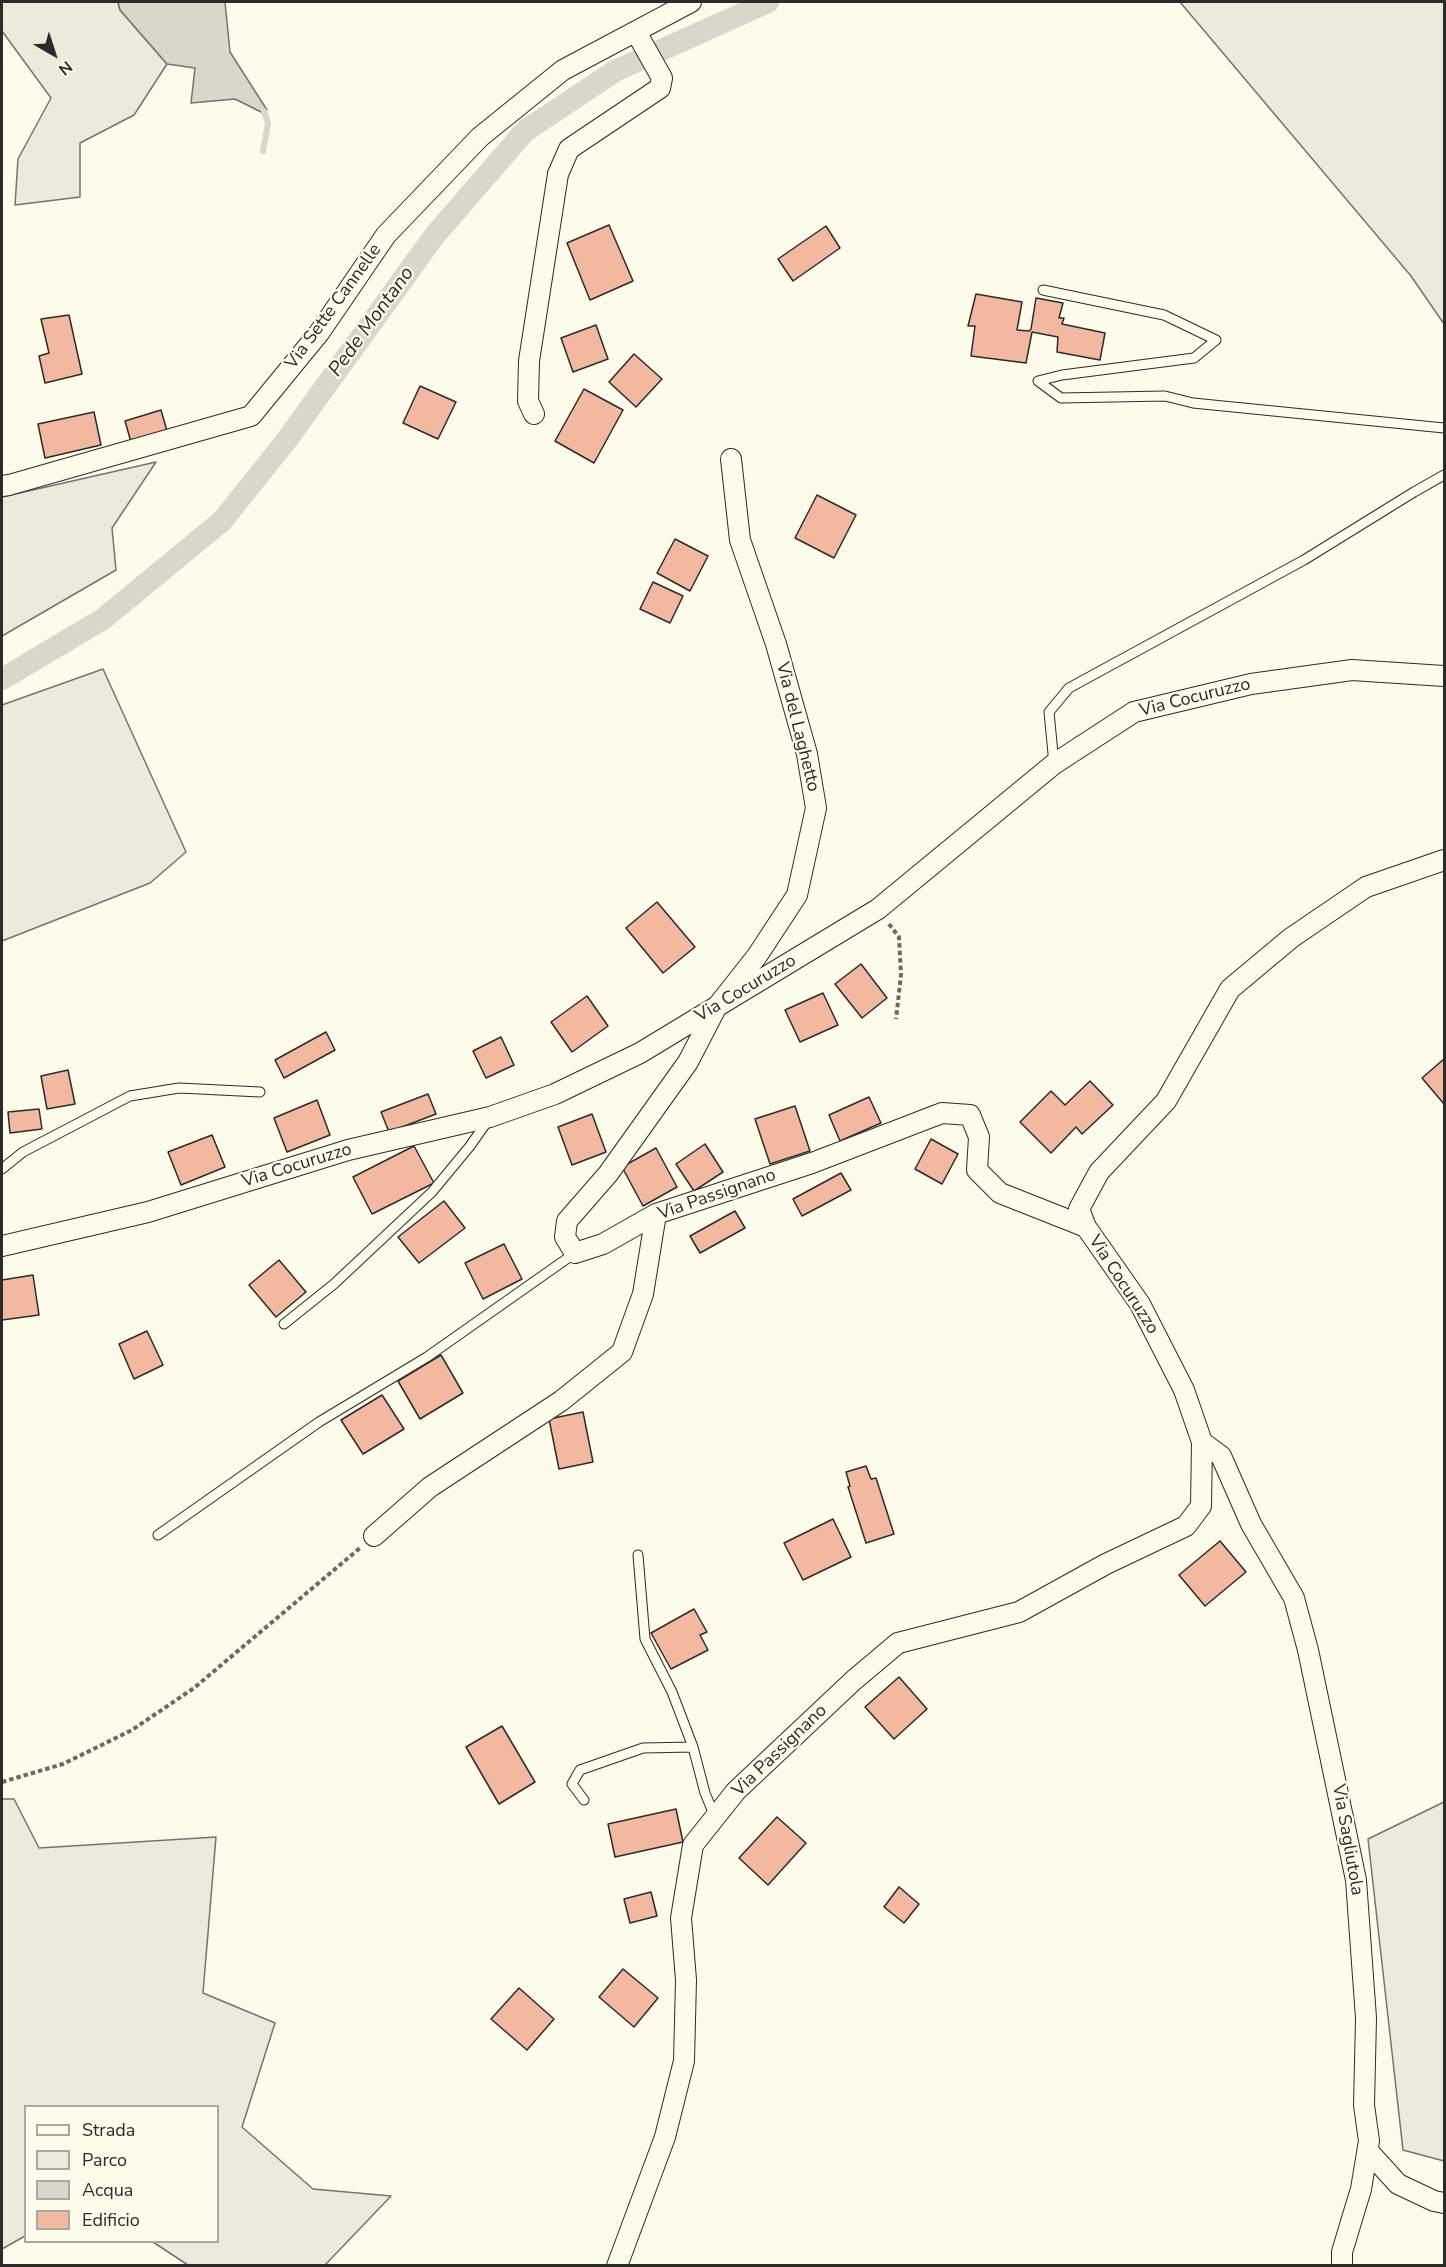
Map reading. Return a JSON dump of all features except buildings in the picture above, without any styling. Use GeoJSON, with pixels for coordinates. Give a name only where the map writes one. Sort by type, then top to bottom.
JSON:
{"type":"FeatureCollection","features":[{"type":"Feature","properties":{"kind":"street"},"geometry":{"type":"LineString","coordinates":[[534,414],[528,401],[529,361],[558,174],[569,149],[660,88],[662,78],[632,37],[691,2]]}},
{"type":"Feature","properties":{"kind":"street","name":"Via Sette Cannelle"},"geometry":{"type":"LineString","coordinates":[[2,486],[9,486],[251,416],[319,333],[386,235],[480,137],[563,70],[632,37]]}},
{"type":"Feature","properties":{"kind":"street","name":"Via del Laghetto"},"geometry":{"type":"LineString","coordinates":[[716,1008],[757,956],[797,895],[816,808],[807,754],[776,644],[740,540],[731,459]]}},
{"type":"Feature","properties":{"kind":"street","name":"Via Cocuruzzo"},"geometry":{"type":"LineString","coordinates":[[2,1246],[148,1212],[348,1150],[490,1117],[555,1094],[640,1053],[878,909],[1054,764],[1134,712],[1251,684],[1352,670],[1444,676]]}},
{"type":"Feature","properties":{"kind":"street","name":"Via Cocuruzzo"},"geometry":{"type":"LineString","coordinates":[[1202,1443],[1184,1390],[1140,1304],[1086,1227],[1080,1209],[1099,1172],[1166,1101],[1230,989],[1291,938],[1366,887],[1444,860]]}},
{"type":"Feature","properties":{"kind":"street"},"geometry":{"type":"LineString","coordinates":[[575,1253],[565,1237],[567,1221],[608,1174],[688,1062],[716,1008]]}},
{"type":"Feature","properties":{"kind":"street","name":"Via Passignano"},"geometry":{"type":"LineString","coordinates":[[575,1253],[603,1244],[656,1214],[812,1163],[942,1113],[970,1115],[979,1137],[977,1170],[1000,1193],[1086,1227]]}},
{"type":"Feature","properties":{"kind":"street"},"geometry":{"type":"LineString","coordinates":[[374,1536],[430,1487],[561,1401],[622,1352],[643,1294],[656,1214]]}},
{"type":"Feature","properties":{"kind":"street","name":"Via Passignano"},"geometry":{"type":"LineString","coordinates":[[617,2265],[665,2137],[684,2061],[686,1980],[681,1918],[693,1845],[736,1791],[854,1680],[898,1642],[1019,1612],[1106,1564],[1186,1526],[1201,1506],[1202,1443]]}},
{"type":"Feature","properties":{"kind":"street","name":"Via Sagliutola"},"geometry":{"type":"LineString","coordinates":[[1202,1443],[1221,1456],[1251,1524],[1294,1598],[1308,1650],[1356,1880],[1366,2018],[1364,2105],[1370,2142],[1361,2189],[1342,2252],[1341,2265]]}},
{"type":"Feature","properties":{"kind":"street"},"geometry":{"type":"LineString","coordinates":[[1368,2151],[1398,2184],[1434,2201],[1444,2203]]}},
{"type":"Feature","properties":{"kind":"lane"},"geometry":{"type":"LineString","coordinates":[[1043,291],[1164,315],[1216,340],[1194,358],[1062,375],[1038,381],[1061,398],[1165,396],[1193,403],[1444,428]]}},
{"type":"Feature","properties":{"kind":"lane"},"geometry":{"type":"LineString","coordinates":[[1054,764],[1049,712],[1069,688],[1304,560],[1444,475]]}},
{"type":"Feature","properties":{"kind":"lane"},"geometry":{"type":"LineString","coordinates":[[2,1169],[23,1152],[130,1096],[179,1088],[260,1092]]}},
{"type":"Feature","properties":{"kind":"lane"},"geometry":{"type":"LineString","coordinates":[[284,1324],[334,1284],[432,1192],[470,1146],[490,1117]]}},
{"type":"Feature","properties":{"kind":"lane"},"geometry":{"type":"LineString","coordinates":[[158,1535],[319,1422],[427,1357],[575,1253]]}},
{"type":"Feature","properties":{"kind":"lane"},"geometry":{"type":"LineString","coordinates":[[638,1555],[645,1639],[672,1692],[693,1747],[705,1793],[715,1817]]}},
{"type":"Feature","properties":{"kind":"lane"},"geometry":{"type":"LineString","coordinates":[[584,1800],[572,1784],[580,1770],[643,1748],[693,1747]]}},
{"type":"Feature","properties":{"kind":"path"},"geometry":{"type":"LineString","coordinates":[[878,909],[899,937],[901,975],[896,1019]]}},
{"type":"Feature","properties":{"kind":"path"},"geometry":{"type":"LineString","coordinates":[[2,1782],[63,1764],[132,1730],[194,1688],[374,1536]]}},
{"type":"Feature","properties":{"kind":"green space"},"geometry":{"type":"Polygon","coordinates":[[[2,2],[118,2],[120,10],[167,64],[134,115],[80,143],[80,197],[15,205],[18,159],[51,98],[2,31],[2,2]]]}},
{"type":"Feature","properties":{"kind":"green space"},"geometry":{"type":"Polygon","coordinates":[[[1180,2],[1444,2],[1444,324],[1411,276],[1180,2]]]}},
{"type":"Feature","properties":{"kind":"green space"},"geometry":{"type":"Polygon","coordinates":[[[156,462],[112,528],[116,570],[2,636],[2,497],[156,462]]]}},
{"type":"Feature","properties":{"kind":"green space"},"geometry":{"type":"Polygon","coordinates":[[[103,669],[186,852],[150,883],[2,941],[2,705],[103,669]]]}},
{"type":"Feature","properties":{"kind":"green space"},"geometry":{"type":"Polygon","coordinates":[[[2,1799],[14,1799],[39,1848],[216,1837],[203,1993],[275,2023],[242,2127],[313,2189],[391,2196],[325,2265],[188,2265],[155,2243],[219,2243],[219,2105],[24,2105],[24,2237],[2,2249],[2,1799]]]}},
{"type":"Feature","properties":{"kind":"green space"},"geometry":{"type":"Polygon","coordinates":[[[1444,1802],[1444,2161],[1403,2150],[1368,1839],[1444,1802]]]}},
{"type":"Feature","properties":{"kind":"water"},"geometry":{"type":"Polygon","coordinates":[[[118,2],[225,2],[230,52],[267,110],[261,112],[235,99],[191,103],[195,68],[167,64],[120,10],[118,2]]]}},
{"type":"Feature","properties":{"kind":"waterway","name":"Pede Montano"},"geometry":{"type":"LineString","coordinates":[[2,679],[103,619],[222,521],[286,441],[435,235],[525,131],[615,71],[768,2]]}},
{"type":"Feature","properties":{"kind":"waterway"},"geometry":{"type":"LineString","coordinates":[[263,151],[268,123],[264,111]]}}]}
